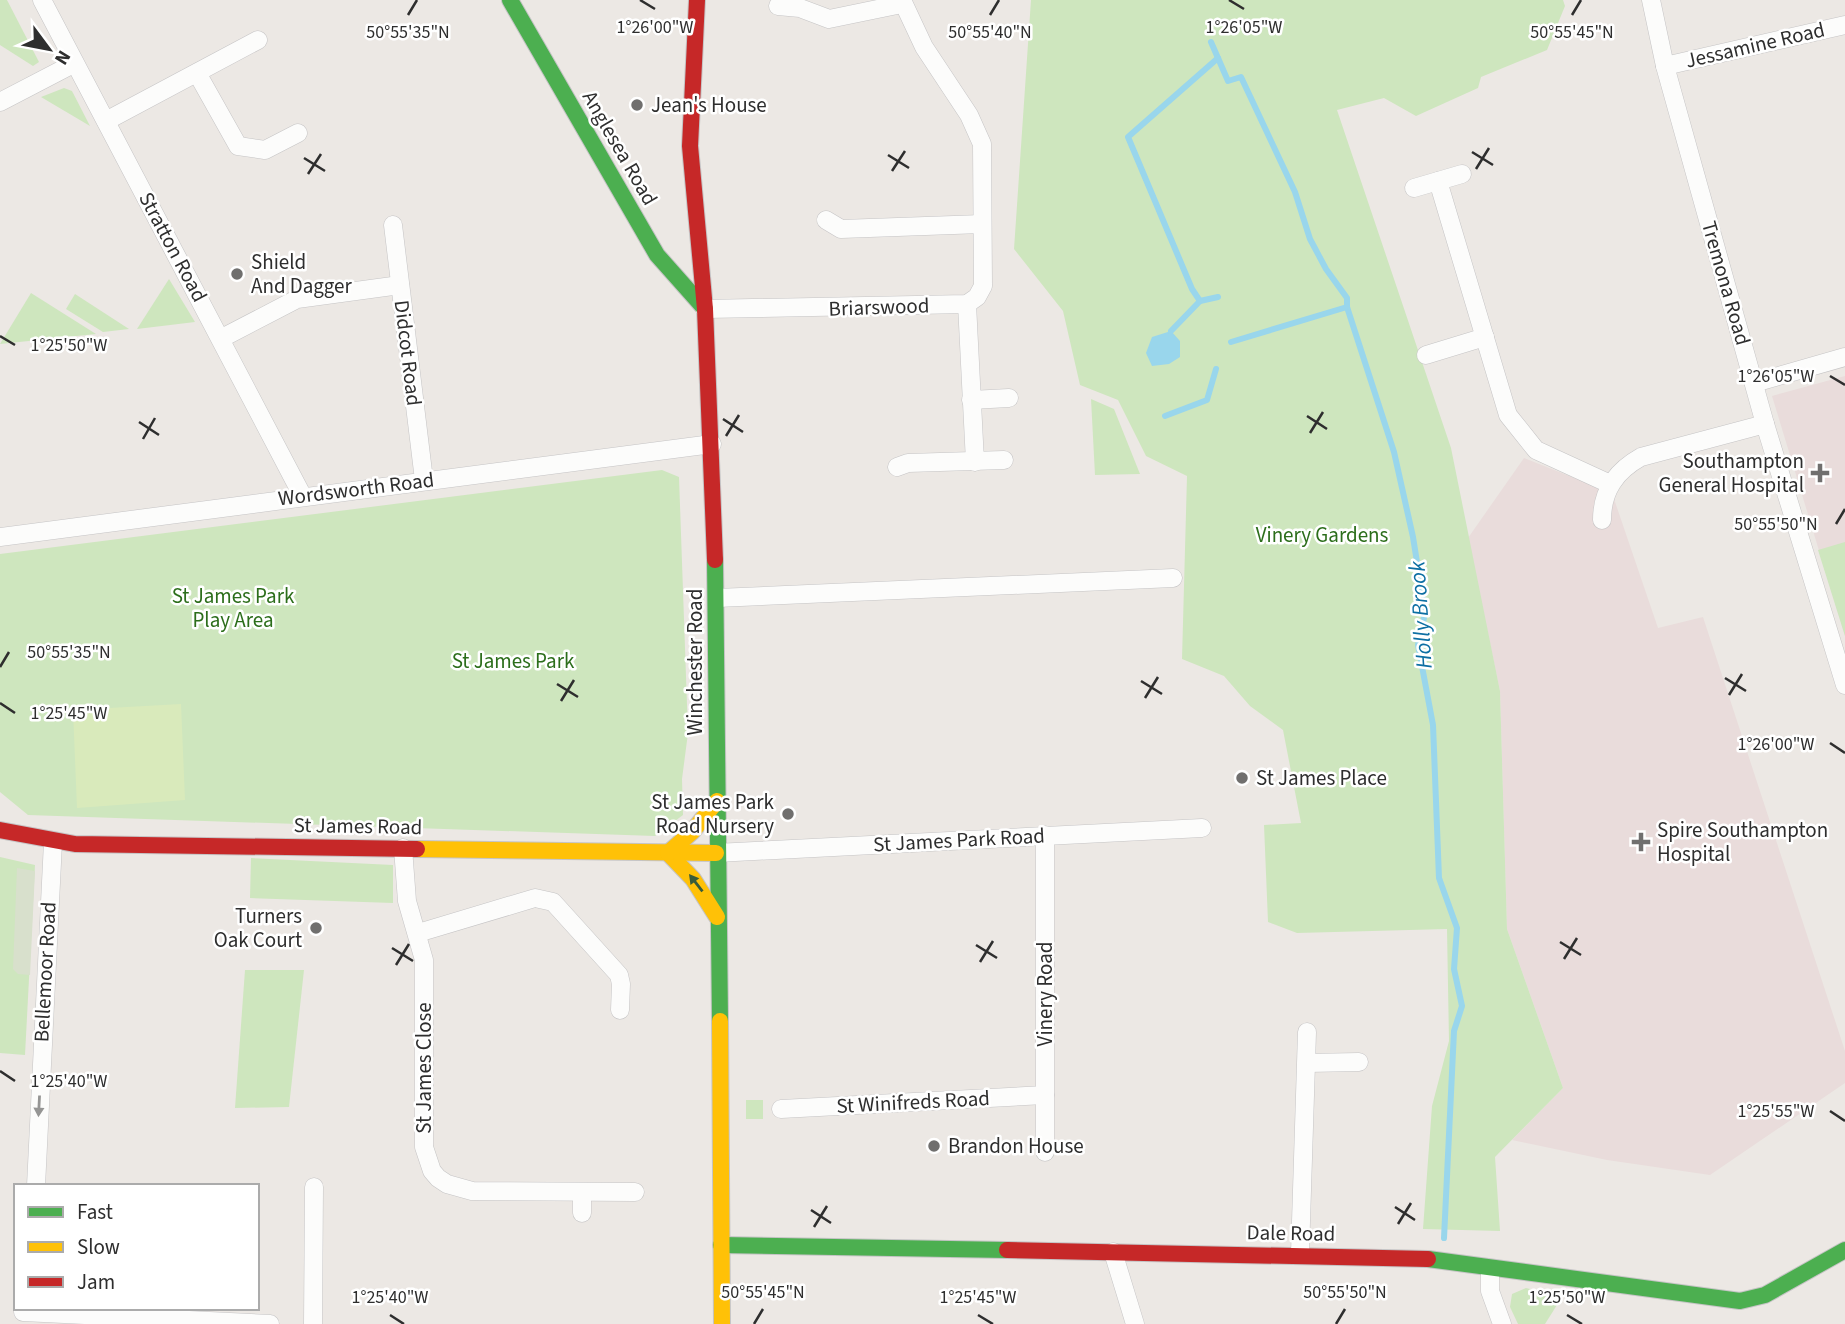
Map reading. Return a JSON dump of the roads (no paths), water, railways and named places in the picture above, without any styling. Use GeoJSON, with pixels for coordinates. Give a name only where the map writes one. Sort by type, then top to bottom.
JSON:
{"type":"FeatureCollection","features":[{"type":"Feature","properties":{"kind":"street","name":"Stratton Road"},"geometry":{"type":"LineString","coordinates":[[42,0],[73,64],[222,338],[302,495]]}},
{"type":"Feature","properties":{"kind":"street","name":"Anglesea Road"},"geometry":{"type":"LineString","coordinates":[[510,0],[657,255],[705,309]]}},
{"type":"Feature","properties":{"kind":"street","name":"Winchester Road"},"geometry":{"type":"LineString","coordinates":[[698,0],[690,146],[705,309],[717,597],[716,853],[722,1324]]}},
{"type":"Feature","properties":{"kind":"street","name":"Tremona Road"},"geometry":{"type":"LineString","coordinates":[[1651,0],[1665,66],[1765,424],[1845,685]]}},
{"type":"Feature","properties":{"kind":"street"},"geometry":{"type":"LineString","coordinates":[[778,6],[800,4],[829,19],[902,2],[982,144],[983,286],[977,297],[967,304],[975,462]]}},
{"type":"Feature","properties":{"kind":"street","name":"Jessamine Road"},"geometry":{"type":"LineString","coordinates":[[1665,66],[1845,25]]}},
{"type":"Feature","properties":{"kind":"street"},"geometry":{"type":"LineString","coordinates":[[106,121],[258,40]]}},
{"type":"Feature","properties":{"kind":"street"},"geometry":{"type":"LineString","coordinates":[[0,102],[73,64]]}},
{"type":"Feature","properties":{"kind":"street"},"geometry":{"type":"LineString","coordinates":[[197,73],[238,146],[265,150],[298,132]]}},
{"type":"Feature","properties":{"kind":"street"},"geometry":{"type":"LineString","coordinates":[[1414,188],[1462,174]]}},
{"type":"Feature","properties":{"kind":"street"},"geometry":{"type":"LineString","coordinates":[[1438,181],[1508,415],[1536,450],[1610,484]]}},
{"type":"Feature","properties":{"kind":"street"},"geometry":{"type":"LineString","coordinates":[[826,220],[841,229],[982,224]]}},
{"type":"Feature","properties":{"kind":"street","name":"Didcot Road"},"geometry":{"type":"LineString","coordinates":[[393,225],[424,480]]}},
{"type":"Feature","properties":{"kind":"street"},"geometry":{"type":"LineString","coordinates":[[222,338],[297,299],[400,285]]}},
{"type":"Feature","properties":{"kind":"street","name":"Briarswood"},"geometry":{"type":"LineString","coordinates":[[705,309],[967,304]]}},
{"type":"Feature","properties":{"kind":"street"},"geometry":{"type":"LineString","coordinates":[[1426,355],[1485,337]]}},
{"type":"Feature","properties":{"kind":"street"},"geometry":{"type":"LineString","coordinates":[[1754,383],[1845,357]]}},
{"type":"Feature","properties":{"kind":"street"},"geometry":{"type":"LineString","coordinates":[[971,400],[1009,398]]}},
{"type":"Feature","properties":{"kind":"street"},"geometry":{"type":"LineString","coordinates":[[1602,520],[1605,495],[1610,484],[1625,466],[1641,457],[1765,424]]}},
{"type":"Feature","properties":{"kind":"street","name":"Wordsworth Road"},"geometry":{"type":"LineString","coordinates":[[0,537],[302,495],[712,444]]}},
{"type":"Feature","properties":{"kind":"street"},"geometry":{"type":"LineString","coordinates":[[897,467],[908,463],[1003,460]]}},
{"type":"Feature","properties":{"kind":"street"},"geometry":{"type":"LineString","coordinates":[[717,597],[1173,578]]}},
{"type":"Feature","properties":{"kind":"street"},"geometry":{"type":"LineString","coordinates":[[717,801],[692,832],[668,853],[693,879],[718,918]]}},
{"type":"Feature","properties":{"kind":"street","name":"St James Park Road"},"geometry":{"type":"LineString","coordinates":[[716,853],[1202,828]]}},
{"type":"Feature","properties":{"kind":"street","name":"St James Road"},"geometry":{"type":"LineString","coordinates":[[0,830],[53,842],[716,853]]}},
{"type":"Feature","properties":{"kind":"street","name":"Vinery Road"},"geometry":{"type":"LineString","coordinates":[[1045,835],[1045,1152]]}},
{"type":"Feature","properties":{"kind":"street","name":"Bellemoor Road"},"geometry":{"type":"LineString","coordinates":[[36,1184],[53,842]]}},
{"type":"Feature","properties":{"kind":"street","name":"St James Close"},"geometry":{"type":"LineString","coordinates":[[403,848],[407,901],[418,933],[424,970],[423,1135],[432,1171],[447,1184],[472,1191],[635,1192]]}},
{"type":"Feature","properties":{"kind":"street"},"geometry":{"type":"LineString","coordinates":[[418,933],[535,898],[553,902],[618,975],[621,984],[620,1010]]}},
{"type":"Feature","properties":{"kind":"street"},"geometry":{"type":"LineString","coordinates":[[1300,1253],[1307,1032]]}},
{"type":"Feature","properties":{"kind":"street"},"geometry":{"type":"LineString","coordinates":[[1307,1063],[1359,1062]]}},
{"type":"Feature","properties":{"kind":"street","name":"St Winifreds Road"},"geometry":{"type":"LineString","coordinates":[[781,1110],[1045,1095]]}},
{"type":"Feature","properties":{"kind":"street"},"geometry":{"type":"LineString","coordinates":[[313,1324],[314,1187]]}},
{"type":"Feature","properties":{"kind":"street"},"geometry":{"type":"LineString","coordinates":[[582,1193],[582,1213]]}},
{"type":"Feature","properties":{"kind":"street","name":"Dale Road"},"geometry":{"type":"LineString","coordinates":[[721,1245],[1414,1257],[1490,1270],[1532,1272],[1671,1294],[1740,1301],[1765,1295],[1845,1250]]}},
{"type":"Feature","properties":{"kind":"street"},"geometry":{"type":"LineString","coordinates":[[1113,1252],[1135,1324]]}},
{"type":"Feature","properties":{"kind":"street"},"geometry":{"type":"LineString","coordinates":[[1490,1270],[1490,1291],[1502,1324]]}},
{"type":"Feature","properties":{"kind":"street"},"geometry":{"type":"LineString","coordinates":[[23,1315],[270,1324]]}},
{"type":"Feature","properties":{"kind":"water"},"geometry":{"type":"Polygon","coordinates":[[[1171,331],[1180,341],[1180,357],[1169,364],[1152,366],[1146,353],[1152,337],[1171,331]]]}},
{"type":"Feature","properties":{"kind":"waterway","name":"Holly Brook"},"geometry":{"type":"LineString","coordinates":[[1211,42],[1228,81],[1241,77],[1295,192],[1310,239],[1326,269],[1347,298],[1347,307],[1394,452],[1413,537],[1425,613],[1418,645],[1433,725],[1439,878],[1457,928],[1454,969],[1462,1006],[1454,1031],[1444,1238]]}},
{"type":"Feature","properties":{"kind":"waterway"},"geometry":{"type":"LineString","coordinates":[[1218,58],[1128,137],[1192,289],[1200,301],[1218,297]]}},
{"type":"Feature","properties":{"kind":"waterway"},"geometry":{"type":"LineString","coordinates":[[1171,331],[1200,301]]}},
{"type":"Feature","properties":{"kind":"waterway"},"geometry":{"type":"LineString","coordinates":[[1231,342],[1347,307]]}},
{"type":"Feature","properties":{"kind":"waterway"},"geometry":{"type":"LineString","coordinates":[[1165,416],[1207,400],[1216,369]]}},
{"type":"Feature","properties":{"kind":"place","name":"Jean's House"},"geometry":{"type":"Point","coordinates":[637,105]}},
{"type":"Feature","properties":{"kind":"place","name":"Shield And Dagger"},"geometry":{"type":"Point","coordinates":[237,274]}},
{"type":"Feature","properties":{"kind":"place","name":"Southampton General Hospital"},"geometry":{"type":"Point","coordinates":[1820,473]}},
{"type":"Feature","properties":{"kind":"place","name":"St James Place"},"geometry":{"type":"Point","coordinates":[1242,778]}},
{"type":"Feature","properties":{"kind":"place","name":"St James Park Road Nursery"},"geometry":{"type":"Point","coordinates":[788,814]}},
{"type":"Feature","properties":{"kind":"place","name":"Spire Southampton Hospital"},"geometry":{"type":"Point","coordinates":[1641,842]}},
{"type":"Feature","properties":{"kind":"place","name":"Turners Oak Court"},"geometry":{"type":"Point","coordinates":[316,928]}},
{"type":"Feature","properties":{"kind":"place","name":"Brandon House"},"geometry":{"type":"Point","coordinates":[934,1146]}},
{"type":"Feature","properties":{"kind":"park label","name":"Vinery Gardens"},"geometry":{"type":"Point","coordinates":[1322,535]}},
{"type":"Feature","properties":{"kind":"park label","name":"St James Park Play Area"},"geometry":{"type":"Point","coordinates":[233,608]}},
{"type":"Feature","properties":{"kind":"park label","name":"St James Park"},"geometry":{"type":"Point","coordinates":[513,661]}}]}
